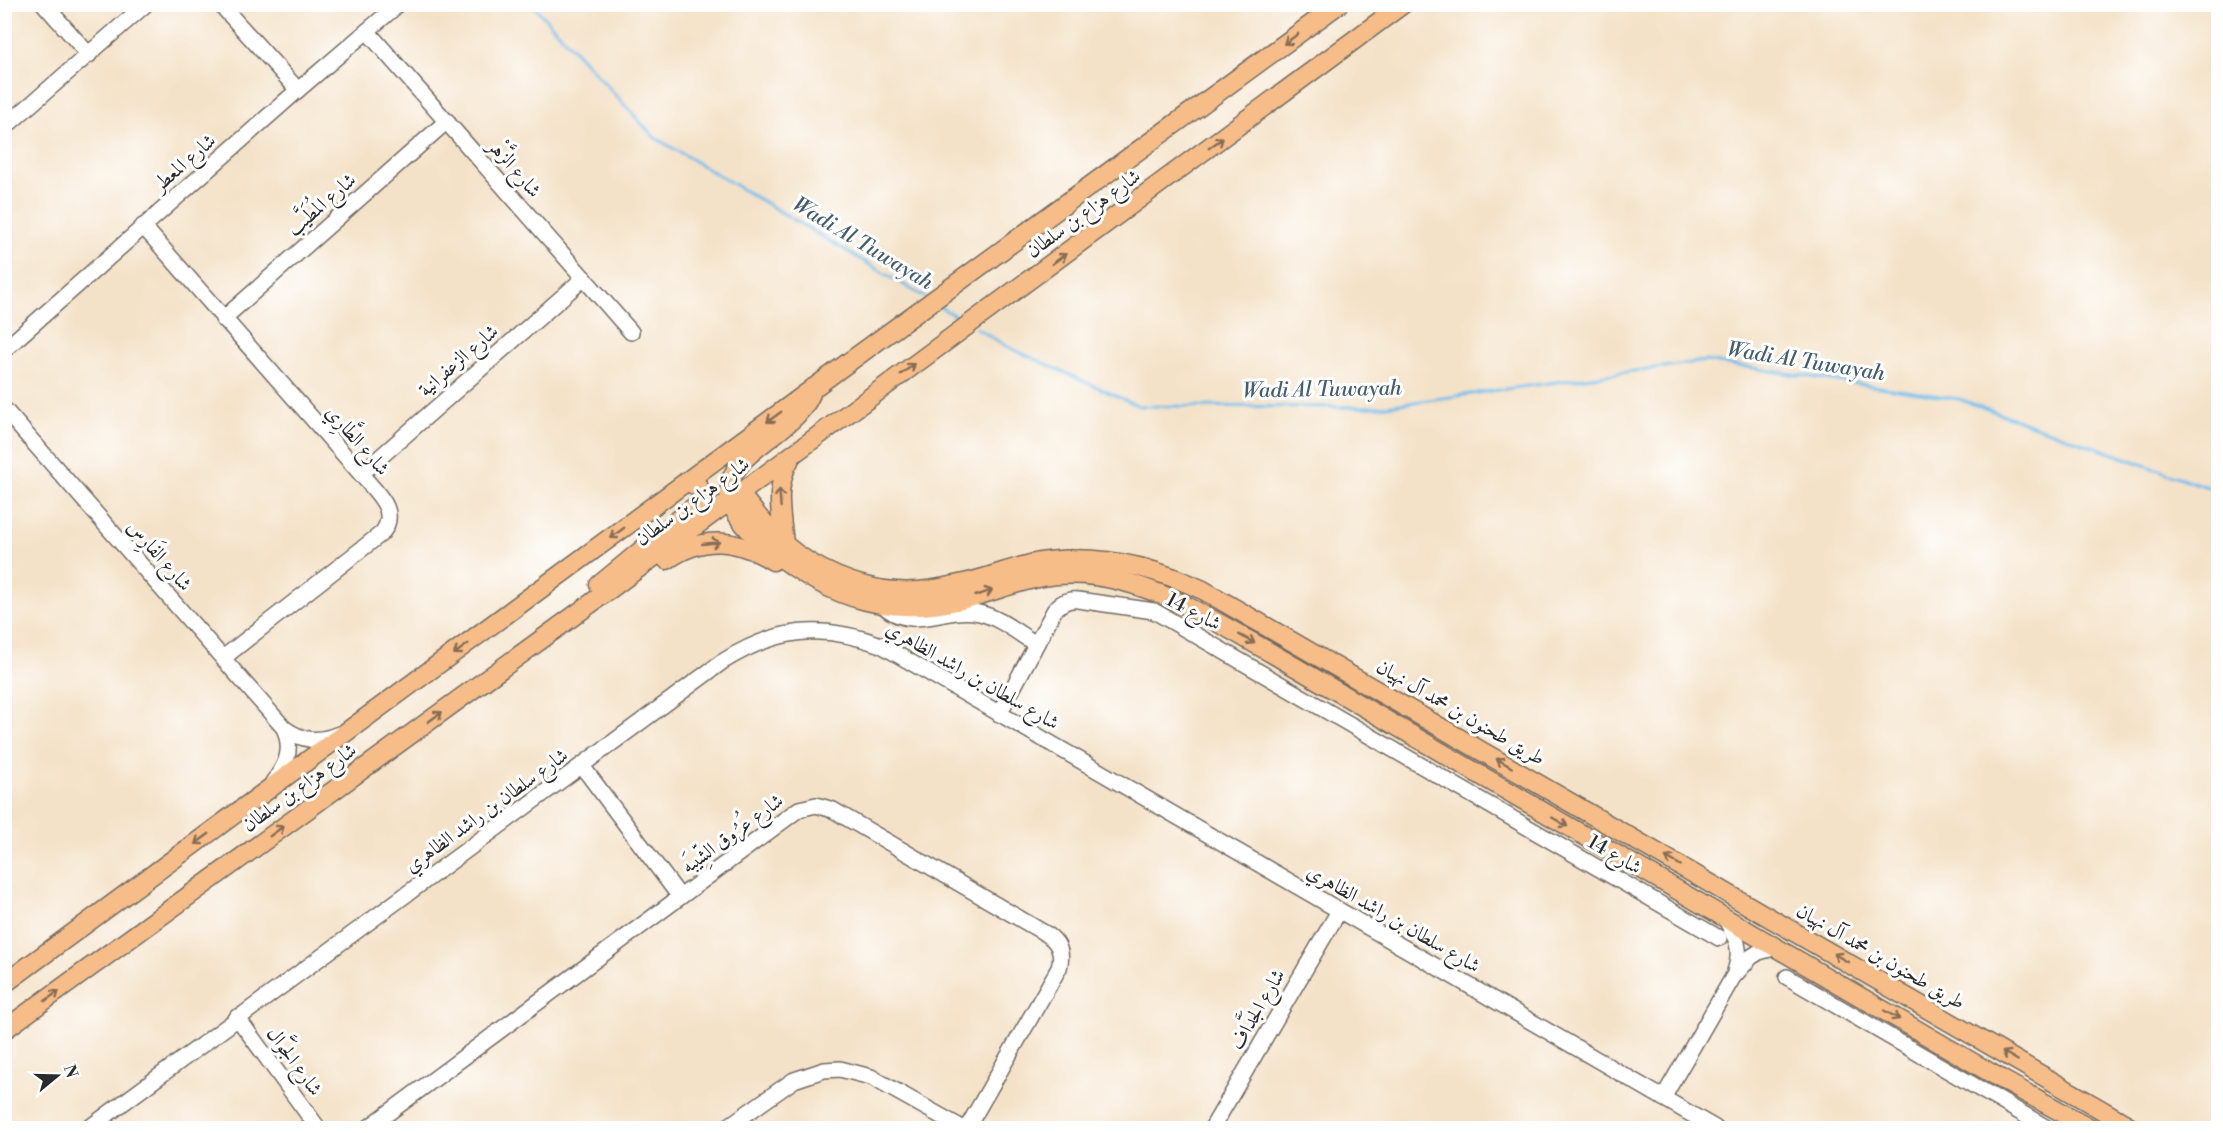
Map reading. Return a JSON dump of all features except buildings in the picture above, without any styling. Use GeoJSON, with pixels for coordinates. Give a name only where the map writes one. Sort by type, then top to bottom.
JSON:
{"type":"FeatureCollection","features":[{"type":"Feature","properties":{"kind":"main road","name":"شارع هزاع بن سلطان"},"geometry":{"type":"LineString","coordinates":[[4,984],[1339,4]]}},
{"type":"Feature","properties":{"kind":"main road","name":"شارع هزاع بن سلطان"},"geometry":{"type":"LineString","coordinates":[[4,1030],[586,607],[734,492],[792,455],[1403,4]]}},
{"type":"Feature","properties":{"kind":"main road"},"geometry":{"type":"LineString","coordinates":[[734,492],[742,461],[799,415],[810,398],[813,388]]}},
{"type":"Feature","properties":{"kind":"main road"},"geometry":{"type":"LineString","coordinates":[[784,544],[779,491],[783,472],[792,455]]}},
{"type":"Feature","properties":{"kind":"main road"},"geometry":{"type":"LineString","coordinates":[[586,607],[599,585],[608,576],[700,502],[702,493],[698,486],[690,482],[691,479],[716,474],[734,492],[751,531],[794,569],[825,587]]}},
{"type":"Feature","properties":{"kind":"main road","name":"طريق طحنون بن محمد آل نهيان"},"geometry":{"type":"LineString","coordinates":[[734,492],[784,544],[838,576],[867,586],[896,591],[930,589],[957,585],[1047,561],[1096,559],[1134,565],[1203,590],[1390,696],[2133,1128]]}},
{"type":"Feature","properties":{"kind":"main road"},"geometry":{"type":"LineString","coordinates":[[586,607],[601,604],[619,595],[678,553],[713,542],[743,545],[797,577],[853,598],[882,604],[932,605],[964,599],[1034,578],[1063,575],[1094,576],[1136,585],[1177,600],[1273,654],[2087,1128]]}},
{"type":"Feature","properties":{"kind":"main road"},"geometry":{"type":"LineString","coordinates":[[1273,654],[1281,646],[1290,647],[1353,683],[1390,696]]}},
{"type":"Feature","properties":{"kind":"main road"},"geometry":{"type":"LineString","coordinates":[[2008,1083],[2016,1076],[2023,1076],[2102,1119],[2133,1128]]}},
{"type":"Feature","properties":{"kind":"street"},"geometry":{"type":"LineString","coordinates":[[44,4],[89,55]]}},
{"type":"Feature","properties":{"kind":"street"},"geometry":{"type":"LineString","coordinates":[[4,128],[146,4]]}},
{"type":"Feature","properties":{"kind":"street"},"geometry":{"type":"LineString","coordinates":[[220,4],[298,90]]}},
{"type":"Feature","properties":{"kind":"street","name":"شارع المعطر"},"geometry":{"type":"LineString","coordinates":[[4,350],[394,8]]}},
{"type":"Feature","properties":{"kind":"street","name":"شارع الزَّهْر"},"geometry":{"type":"LineString","coordinates":[[367,31],[632,332]]}},
{"type":"Feature","properties":{"kind":"street","name":"شارع المُطَيَّب"},"geometry":{"type":"LineString","coordinates":[[223,319],[447,121]]}},
{"type":"Feature","properties":{"kind":"street","name":"شارع الطَّارِي"},"geometry":{"type":"LineString","coordinates":[[143,226],[387,506],[389,520],[382,533],[223,658]]}},
{"type":"Feature","properties":{"kind":"street","name":"شارع الزعفرانية"},"geometry":{"type":"LineString","coordinates":[[361,474],[584,278]]}},
{"type":"Feature","properties":{"kind":"street","name":"شارع الفَارِس"},"geometry":{"type":"LineString","coordinates":[[4,409],[284,728],[301,738],[320,740],[360,724]]}},
{"type":"Feature","properties":{"kind":"street","name":"شارع 14"},"geometry":{"type":"LineString","coordinates":[[999,714],[1057,608],[1068,600],[1154,611],[1719,938]]}},
{"type":"Feature","properties":{"kind":"street"},"geometry":{"type":"LineString","coordinates":[[882,604],[894,614],[906,618],[926,618],[969,611],[982,613],[1036,644]]}},
{"type":"Feature","properties":{"kind":"street","name":"شارع سلطان بن راشد الظاهري"},"geometry":{"type":"LineString","coordinates":[[89,1128],[722,662],[741,650],[782,634],[824,630],[881,645],[1714,1128]]}},
{"type":"Feature","properties":{"kind":"street"},"geometry":{"type":"LineString","coordinates":[[1376,738],[1381,717]]}},
{"type":"Feature","properties":{"kind":"street"},"geometry":{"type":"LineString","coordinates":[[265,792],[287,760],[289,744],[284,728]]}},
{"type":"Feature","properties":{"kind":"street"},"geometry":{"type":"LineString","coordinates":[[1397,752],[1407,743],[1418,739]]}},
{"type":"Feature","properties":{"kind":"street"},"geometry":{"type":"LineString","coordinates":[[582,766],[680,897]]}},
{"type":"Feature","properties":{"kind":"street","name":"شارع عُرُوق الشِّيبَه"},"geometry":{"type":"LineString","coordinates":[[368,1128],[799,809],[816,805],[833,810],[1048,935],[1056,941],[1060,949],[1059,968],[967,1128]]}},
{"type":"Feature","properties":{"kind":"street","name":"شارع الجَدَّاف"},"geometry":{"type":"LineString","coordinates":[[1212,1128],[1339,911]]}},
{"type":"Feature","properties":{"kind":"street"},"geometry":{"type":"LineString","coordinates":[[1663,1098],[1733,977],[1739,961],[1739,946],[1725,918]]}},
{"type":"Feature","properties":{"kind":"street"},"geometry":{"type":"LineString","coordinates":[[1733,977],[1751,957],[1777,947]]}},
{"type":"Feature","properties":{"kind":"street"},"geometry":{"type":"LineString","coordinates":[[1787,977],[2047,1128]]}},
{"type":"Feature","properties":{"kind":"street","name":"شارع الجَوَّال"},"geometry":{"type":"LineString","coordinates":[[237,1017],[318,1128]]}},
{"type":"Feature","properties":{"kind":"street"},"geometry":{"type":"LineString","coordinates":[[726,1128],[794,1080],[816,1071],[840,1069],[871,1077],[962,1128]]}},
{"type":"Feature","properties":{"kind":"waterway","name":"Wadi Al Tuwayah"},"geometry":{"type":"LineString","coordinates":[[532,4],[654,137],[926,298]]}},
{"type":"Feature","properties":{"kind":"waterway","name":"Wadi Al Tuwayah"},"geometry":{"type":"LineString","coordinates":[[937,305],[962,320]]}},
{"type":"Feature","properties":{"kind":"waterway","name":"Wadi Al Tuwayah"},"geometry":{"type":"LineString","coordinates":[[976,328],[1006,346],[1139,406],[1379,407],[1705,361],[1959,399],[2218,491]]}}]}
